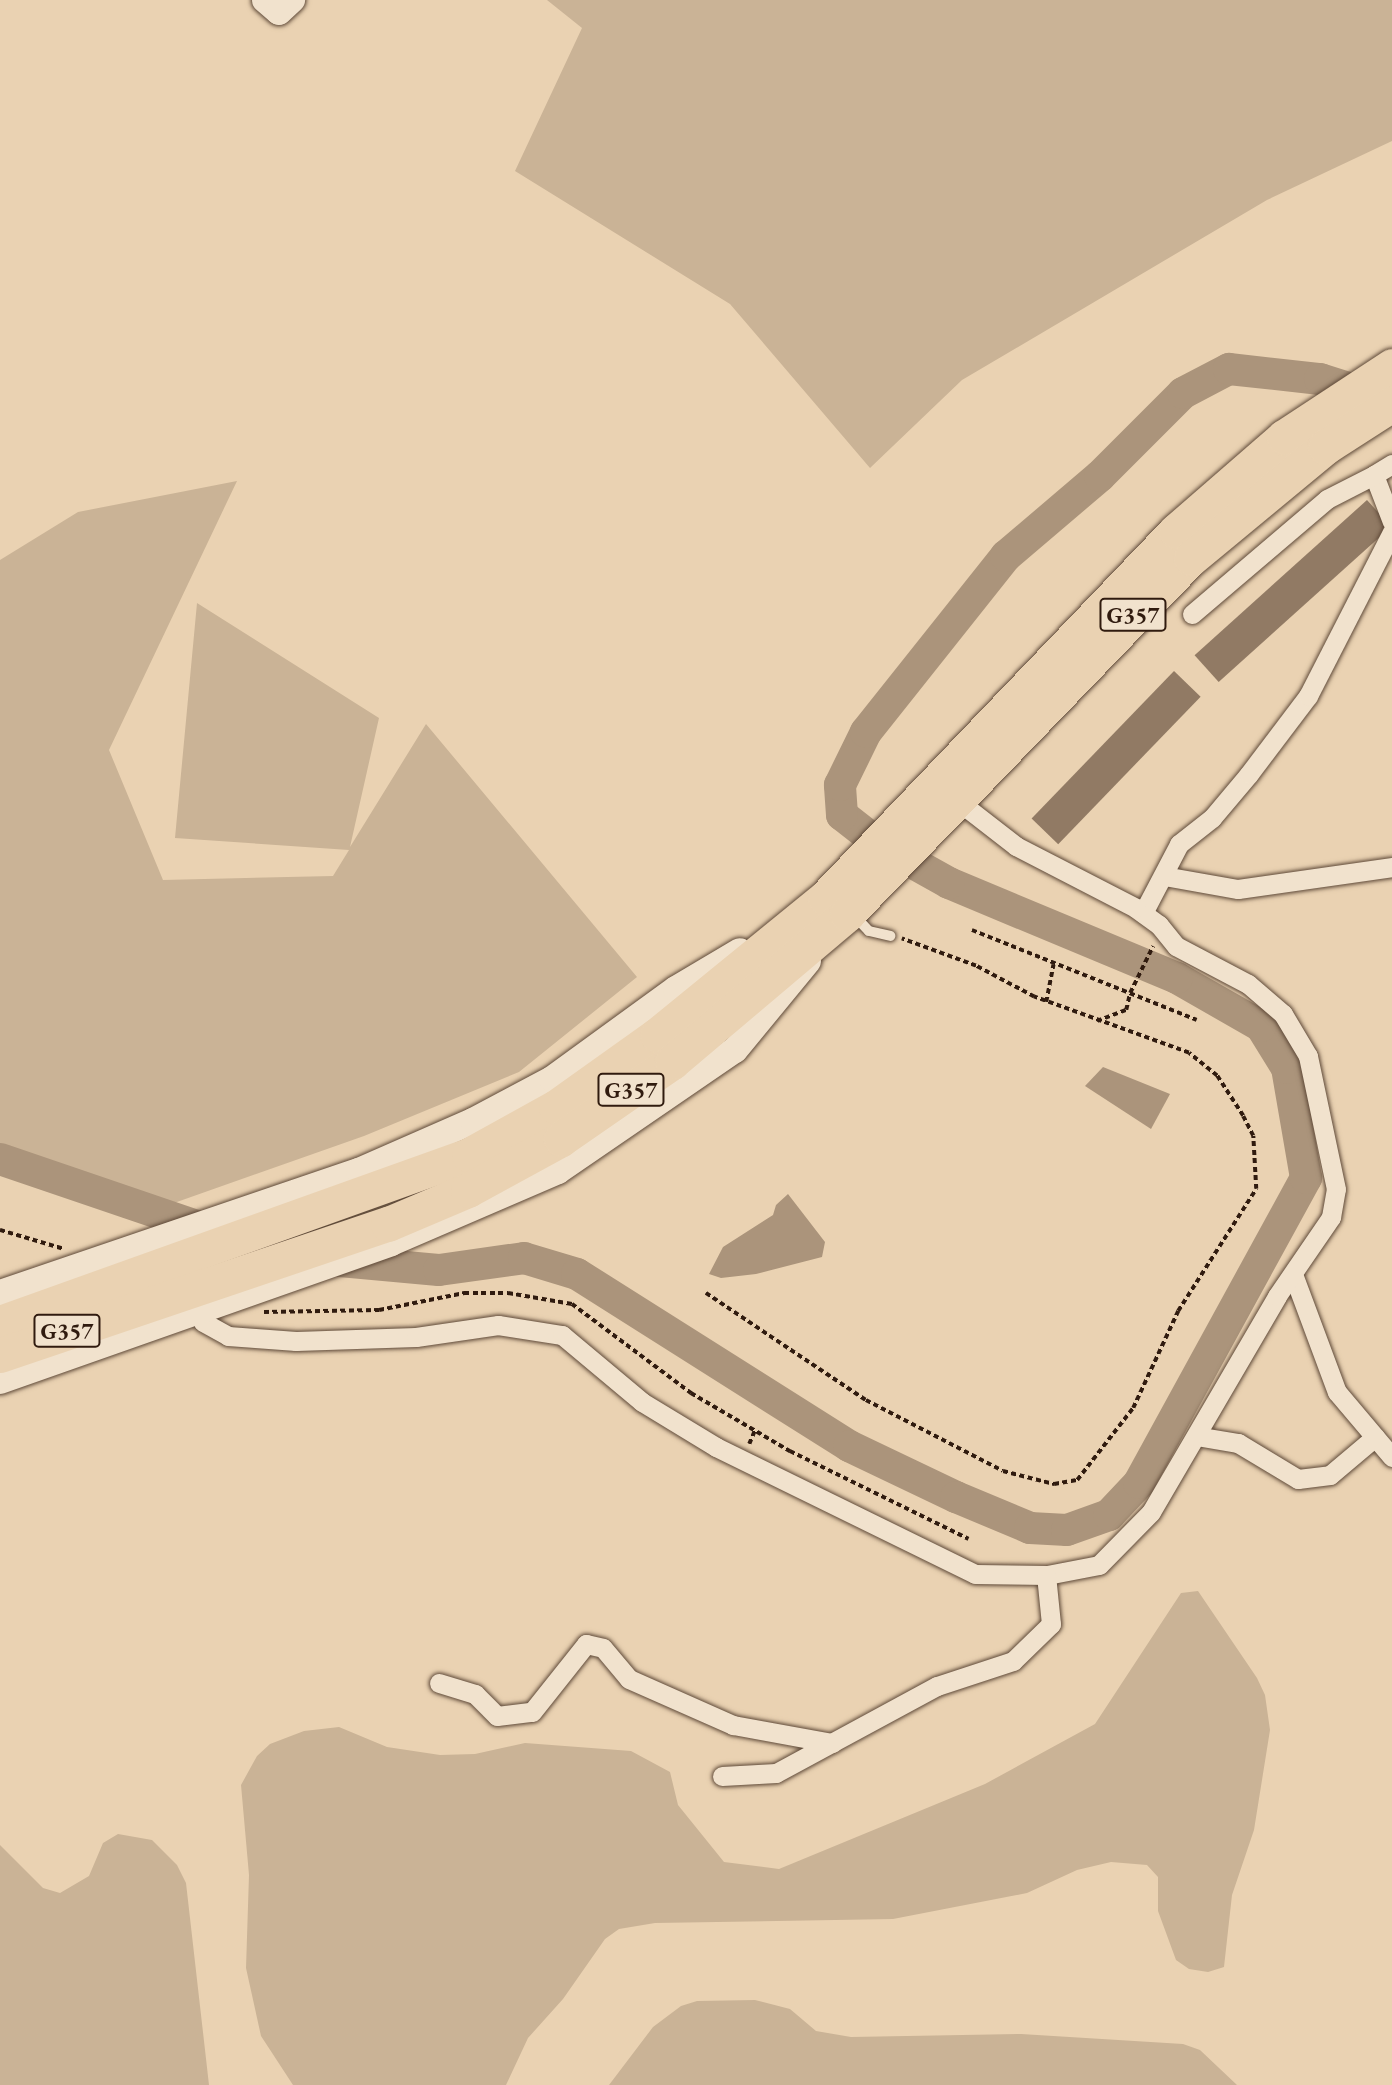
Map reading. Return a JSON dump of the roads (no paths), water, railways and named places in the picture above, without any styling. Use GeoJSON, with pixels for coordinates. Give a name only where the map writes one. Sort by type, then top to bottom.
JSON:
{"type":"FeatureCollection","features":[{"type":"Feature","properties":{"kind":"highway","name":"G357"},"geometry":{"type":"LineString","coordinates":[[0,1355],[119,1281],[390,1234],[561,1139],[672,1062],[841,908],[1176,531],[1284,437],[1392,366]]}},
{"type":"Feature","properties":{"kind":"highway","name":"G357"},"geometry":{"type":"LineString","coordinates":[[948,790],[1191,558],[1325,447],[1392,404]]}},
{"type":"Feature","properties":{"kind":"highway","name":"G357"},"geometry":{"type":"LineString","coordinates":[[0,1323],[370,1193],[469,1155],[556,1107],[841,908]]}},
{"type":"Feature","properties":{"kind":"street"},"geometry":{"type":"LineString","coordinates":[[1192,614],[1327,499],[1392,464]]}},
{"type":"Feature","properties":{"kind":"street"},"geometry":{"type":"LineString","coordinates":[[1374,475],[1392,522]]}},
{"type":"Feature","properties":{"kind":"street"},"geometry":{"type":"LineString","coordinates":[[1143,913],[1179,844],[1212,818],[1308,696],[1392,532]]}},
{"type":"Feature","properties":{"kind":"street"},"geometry":{"type":"LineString","coordinates":[[201,1313],[204,1322],[228,1336],[296,1341],[416,1337],[498,1325],[562,1335],[642,1402],[807,1495],[975,1574],[1046,1575],[1099,1564],[1151,1512],[1293,1273],[1331,1217],[1336,1189],[1308,1056],[1283,1014],[1248,984],[1176,946],[1143,913],[1016,846],[948,790]]}},
{"type":"Feature","properties":{"kind":"street"},"geometry":{"type":"LineString","coordinates":[[1164,876],[1238,889],[1392,867]]}},
{"type":"Feature","properties":{"kind":"street"},"geometry":{"type":"LineString","coordinates":[[0,1293],[119,1281],[279,1198],[359,1171],[473,1121],[552,1079],[676,989],[841,908]]}},
{"type":"Feature","properties":{"kind":"street"},"geometry":{"type":"LineString","coordinates":[[0,1381],[201,1313],[390,1234]]}},
{"type":"Feature","properties":{"kind":"street"},"geometry":{"type":"LineString","coordinates":[[1293,1273],[1337,1392],[1392,1457]]}},
{"type":"Feature","properties":{"kind":"street"},"geometry":{"type":"LineString","coordinates":[[1196,1436],[1238,1443],[1298,1479],[1330,1475],[1375,1437]]}},
{"type":"Feature","properties":{"kind":"street"},"geometry":{"type":"LineString","coordinates":[[722,1776],[776,1773],[937,1686],[1013,1661],[1052,1624],[1046,1575]]}},
{"type":"Feature","properties":{"kind":"street"},"geometry":{"type":"LineString","coordinates":[[439,1683],[475,1694],[497,1716],[532,1712],[586,1644],[603,1648],[629,1679],[733,1725],[832,1743]]}},
{"type":"Feature","properties":{"kind":"lane"},"geometry":{"type":"LineString","coordinates":[[841,908],[869,931],[890,936]]}},
{"type":"Feature","properties":{"kind":"waterway"},"geometry":{"type":"LineString","coordinates":[[329,1260],[439,1270],[524,1258],[577,1274],[849,1446],[956,1497],[1030,1528],[1067,1530],[1109,1515],[1139,1483],[1306,1178],[1287,1068],[1261,1026],[1177,978],[949,883],[879,844],[842,815],[840,785],[866,732],[1006,556],[1100,476],[1183,393],[1229,369],[1320,379],[1374,396]]}},
{"type":"Feature","properties":{"kind":"waterway"},"geometry":{"type":"LineString","coordinates":[[0,1159],[217,1233]]}}]}
